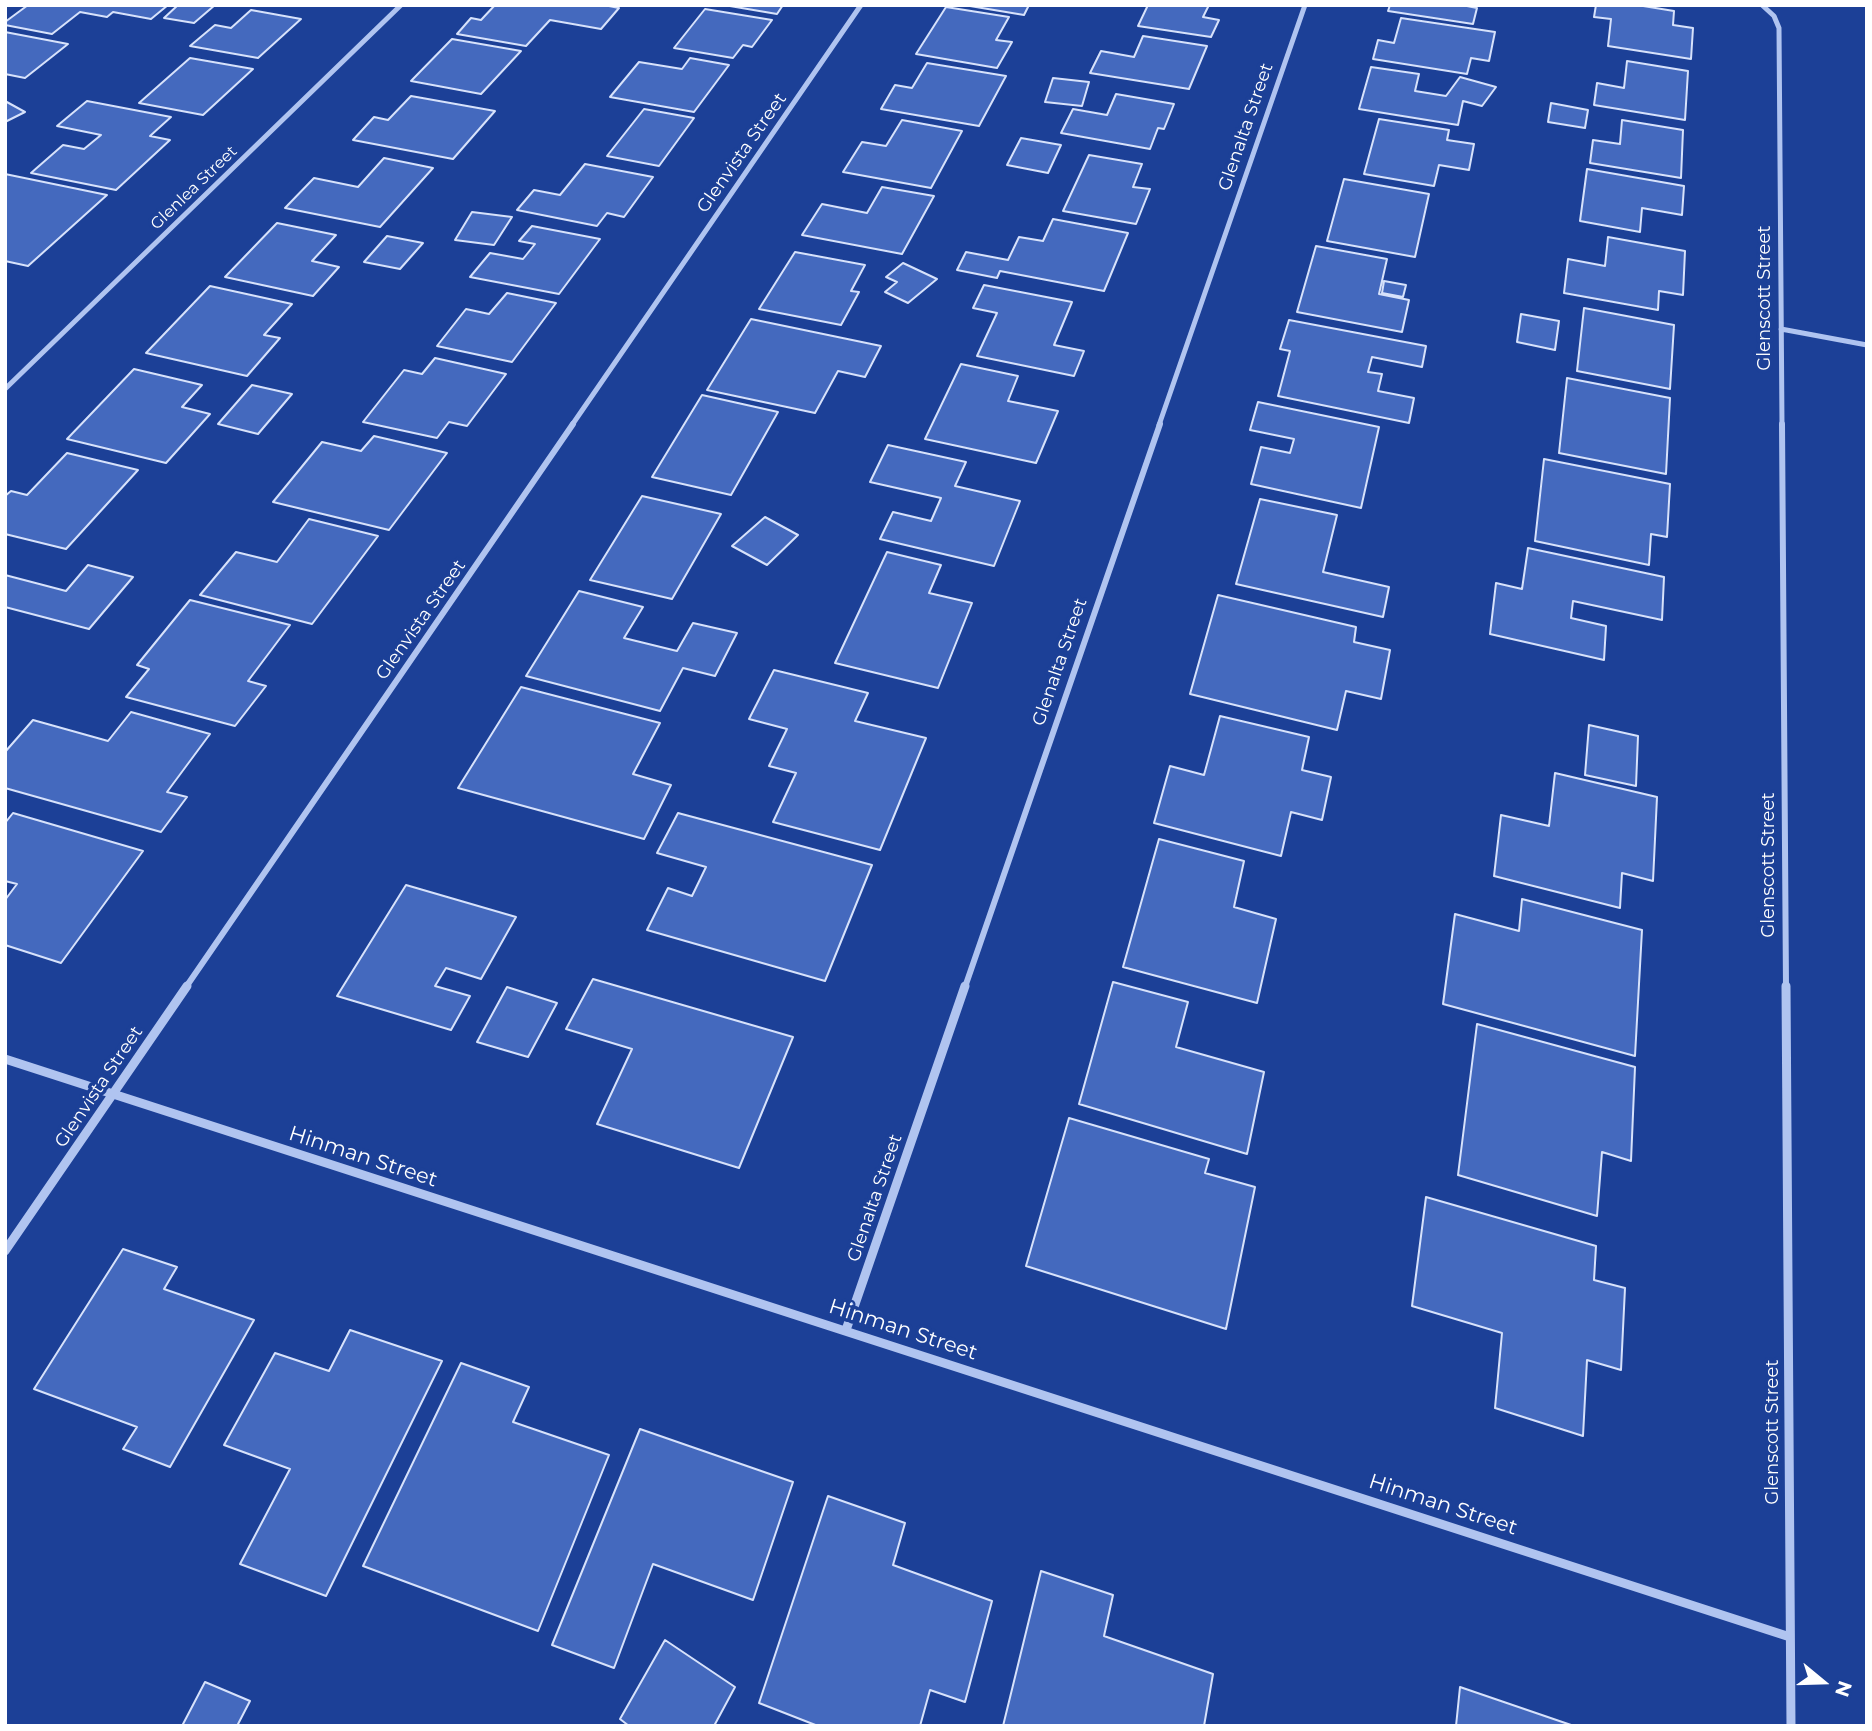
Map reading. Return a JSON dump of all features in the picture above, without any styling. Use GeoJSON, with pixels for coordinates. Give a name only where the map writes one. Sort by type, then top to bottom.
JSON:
{"type":"FeatureCollection","features":[{"type":"Feature","properties":{"kind":"street","name":"Glenlea Street"},"geometry":{"type":"LineString","coordinates":[[5,389],[401,5]]}},
{"type":"Feature","properties":{"kind":"street","name":"Glenvista Street"},"geometry":{"type":"LineString","coordinates":[[5,1251],[861,5]]}},
{"type":"Feature","properties":{"kind":"street","name":"Glenalta Street"},"geometry":{"type":"LineString","coordinates":[[846,1330],[1305,5]]}},
{"type":"Feature","properties":{"kind":"street","name":"Glenscott Street"},"geometry":{"type":"LineString","coordinates":[[1764,6],[1774,16],[1779,28],[1791,1726]]}},
{"type":"Feature","properties":{"kind":"street"},"geometry":{"type":"LineString","coordinates":[[1781,329],[1867,345]]}},
{"type":"Feature","properties":{"kind":"street","name":"Hinman Street"},"geometry":{"type":"LineString","coordinates":[[5,1059],[1790,1637]]}},
{"type":"Feature","properties":{"kind":"building"},"geometry":{"type":"Polygon","coordinates":[[[28,5],[168,5],[151,19],[113,12],[107,17],[80,12],[52,34],[5,25],[5,22],[28,5]]]}},
{"type":"Feature","properties":{"kind":"building"},"geometry":{"type":"Polygon","coordinates":[[[178,5],[215,5],[194,23],[164,18],[178,5]]]}},
{"type":"Feature","properties":{"kind":"building"},"geometry":{"type":"Polygon","coordinates":[[[495,5],[604,5],[619,8],[601,29],[550,20],[526,46],[457,34],[471,18],[481,20],[495,5]]]}},
{"type":"Feature","properties":{"kind":"building"},"geometry":{"type":"Polygon","coordinates":[[[724,5],[783,5],[777,14],[724,5]]]}},
{"type":"Feature","properties":{"kind":"building"},"geometry":{"type":"Polygon","coordinates":[[[964,5],[1029,5],[1024,15],[964,5]]]}},
{"type":"Feature","properties":{"kind":"building"},"geometry":{"type":"Polygon","coordinates":[[[1148,5],[1209,5],[1203,17],[1219,20],[1211,37],[1138,26],[1148,5]]]}},
{"type":"Feature","properties":{"kind":"building"},"geometry":{"type":"Polygon","coordinates":[[[1390,5],[1462,5],[1477,8],[1473,24],[1388,11],[1390,5]]]}},
{"type":"Feature","properties":{"kind":"building"},"geometry":{"type":"Polygon","coordinates":[[[1596,5],[1637,5],[1674,11],[1673,25],[1693,28],[1691,59],[1608,46],[1611,19],[1594,17],[1596,5]]]}},
{"type":"Feature","properties":{"kind":"building"},"geometry":{"type":"Polygon","coordinates":[[[946,7],[1009,17],[996,40],[1012,42],[997,68],[916,54],[946,7]]]}},
{"type":"Feature","properties":{"kind":"building"},"geometry":{"type":"Polygon","coordinates":[[[705,9],[772,20],[752,47],[743,45],[733,58],[674,48],[705,9]]]}},
{"type":"Feature","properties":{"kind":"building"},"geometry":{"type":"Polygon","coordinates":[[[251,10],[301,19],[258,58],[190,46],[215,25],[231,28],[251,10]]]}},
{"type":"Feature","properties":{"kind":"building"},"geometry":{"type":"Polygon","coordinates":[[[1401,18],[1495,32],[1489,61],[1471,58],[1467,74],[1373,59],[1378,40],[1394,43],[1401,18]]]}},
{"type":"Feature","properties":{"kind":"building"},"geometry":{"type":"Polygon","coordinates":[[[5,32],[68,44],[25,78],[5,74],[5,32]]]}},
{"type":"Feature","properties":{"kind":"building"},"geometry":{"type":"Polygon","coordinates":[[[1143,36],[1207,46],[1189,89],[1090,73],[1101,51],[1134,57],[1143,36]]]}},
{"type":"Feature","properties":{"kind":"building"},"geometry":{"type":"Polygon","coordinates":[[[452,39],[521,51],[481,94],[411,81],[452,39]]]}},
{"type":"Feature","properties":{"kind":"building"},"geometry":{"type":"Polygon","coordinates":[[[190,58],[253,69],[203,115],[139,103],[190,58]]]}},
{"type":"Feature","properties":{"kind":"building"},"geometry":{"type":"Polygon","coordinates":[[[690,58],[729,65],[694,112],[610,97],[639,62],[682,69],[690,58]]]}},
{"type":"Feature","properties":{"kind":"building"},"geometry":{"type":"Polygon","coordinates":[[[1627,61],[1688,71],[1685,120],[1594,105],[1597,83],[1624,88],[1627,61]]]}},
{"type":"Feature","properties":{"kind":"building"},"geometry":{"type":"Polygon","coordinates":[[[927,63],[1006,76],[979,126],[881,109],[895,85],[912,88],[927,63]]]}},
{"type":"Feature","properties":{"kind":"building"},"geometry":{"type":"Polygon","coordinates":[[[1371,67],[1419,74],[1415,91],[1446,96],[1460,77],[1496,87],[1482,106],[1463,101],[1458,125],[1359,109],[1371,67]]]}},
{"type":"Feature","properties":{"kind":"building"},"geometry":{"type":"Polygon","coordinates":[[[1053,78],[1089,82],[1082,106],[1045,102],[1053,78]]]}},
{"type":"Feature","properties":{"kind":"building"},"geometry":{"type":"Polygon","coordinates":[[[1116,94],[1174,104],[1164,129],[1158,128],[1150,149],[1061,133],[1073,109],[1107,115],[1116,94]]]}},
{"type":"Feature","properties":{"kind":"building"},"geometry":{"type":"Polygon","coordinates":[[[411,96],[495,111],[453,159],[353,140],[374,117],[388,120],[411,96]]]}},
{"type":"Feature","properties":{"kind":"building"},"geometry":{"type":"Polygon","coordinates":[[[5,101],[25,112],[5,122],[5,101]]]}},
{"type":"Feature","properties":{"kind":"building"},"geometry":{"type":"Polygon","coordinates":[[[87,101],[171,117],[150,136],[170,140],[116,190],[31,173],[63,145],[84,149],[101,135],[57,126],[87,101]]]}},
{"type":"Feature","properties":{"kind":"building"},"geometry":{"type":"Polygon","coordinates":[[[1551,103],[1588,110],[1585,128],[1548,122],[1551,103]]]}},
{"type":"Feature","properties":{"kind":"building"},"geometry":{"type":"Polygon","coordinates":[[[644,109],[694,118],[659,166],[607,156],[644,109]]]}},
{"type":"Feature","properties":{"kind":"building"},"geometry":{"type":"Polygon","coordinates":[[[1379,119],[1449,130],[1447,140],[1474,144],[1469,170],[1439,165],[1434,186],[1364,174],[1379,119]]]}},
{"type":"Feature","properties":{"kind":"building"},"geometry":{"type":"Polygon","coordinates":[[[902,120],[962,131],[931,188],[843,172],[862,142],[886,146],[902,120]]]}},
{"type":"Feature","properties":{"kind":"building"},"geometry":{"type":"Polygon","coordinates":[[[1622,120],[1683,130],[1681,178],[1590,163],[1593,140],[1620,144],[1622,120]]]}},
{"type":"Feature","properties":{"kind":"building"},"geometry":{"type":"Polygon","coordinates":[[[1021,138],[1061,145],[1048,173],[1007,165],[1021,138]]]}},
{"type":"Feature","properties":{"kind":"building"},"geometry":{"type":"Polygon","coordinates":[[[1089,155],[1142,164],[1133,187],[1150,189],[1136,224],[1063,211],[1089,155]]]}},
{"type":"Feature","properties":{"kind":"building"},"geometry":{"type":"Polygon","coordinates":[[[384,158],[433,168],[380,227],[285,208],[314,178],[358,187],[384,158]]]}},
{"type":"Feature","properties":{"kind":"building"},"geometry":{"type":"Polygon","coordinates":[[[585,164],[653,177],[624,217],[607,213],[597,226],[517,210],[534,190],[560,195],[585,164]]]}},
{"type":"Feature","properties":{"kind":"building"},"geometry":{"type":"Polygon","coordinates":[[[1587,169],[1684,186],[1682,215],[1642,208],[1640,232],[1580,221],[1587,169]]]}},
{"type":"Feature","properties":{"kind":"building"},"geometry":{"type":"Polygon","coordinates":[[[5,174],[107,195],[28,266],[5,261],[5,174]]]}},
{"type":"Feature","properties":{"kind":"building"},"geometry":{"type":"Polygon","coordinates":[[[1344,179],[1429,194],[1415,257],[1327,241],[1344,179]]]}},
{"type":"Feature","properties":{"kind":"building"},"geometry":{"type":"Polygon","coordinates":[[[882,187],[934,196],[902,254],[802,235],[822,204],[867,213],[882,187]]]}},
{"type":"Feature","properties":{"kind":"building"},"geometry":{"type":"Polygon","coordinates":[[[472,212],[512,217],[494,245],[455,240],[472,212]]]}},
{"type":"Feature","properties":{"kind":"building"},"geometry":{"type":"Polygon","coordinates":[[[1053,219],[1128,233],[1104,291],[1000,271],[997,278],[957,270],[966,252],[1008,260],[1019,237],[1043,241],[1053,219]]]}},
{"type":"Feature","properties":{"kind":"building"},"geometry":{"type":"Polygon","coordinates":[[[277,223],[336,235],[312,261],[339,267],[313,296],[225,277],[277,223]]]}},
{"type":"Feature","properties":{"kind":"building"},"geometry":{"type":"Polygon","coordinates":[[[532,226],[600,239],[559,294],[470,277],[490,253],[523,259],[535,244],[519,241],[532,226]]]}},
{"type":"Feature","properties":{"kind":"building"},"geometry":{"type":"Polygon","coordinates":[[[387,236],[423,243],[400,269],[364,262],[387,236]]]}},
{"type":"Feature","properties":{"kind":"building"},"geometry":{"type":"Polygon","coordinates":[[[1608,237],[1685,251],[1683,295],[1659,291],[1658,310],[1564,293],[1568,259],[1605,266],[1608,237]]]}},
{"type":"Feature","properties":{"kind":"building"},"geometry":{"type":"Polygon","coordinates":[[[1316,246],[1387,259],[1379,294],[1409,300],[1402,332],[1297,312],[1316,246]]]}},
{"type":"Feature","properties":{"kind":"building"},"geometry":{"type":"Polygon","coordinates":[[[795,252],[865,265],[851,291],[859,292],[841,325],[759,309],[795,252]]]}},
{"type":"Feature","properties":{"kind":"building"},"geometry":{"type":"Polygon","coordinates":[[[903,263],[937,279],[908,303],[885,292],[897,282],[886,277],[903,263]]]}},
{"type":"Feature","properties":{"kind":"building"},"geometry":{"type":"Polygon","coordinates":[[[1384,281],[1406,285],[1403,297],[1382,293],[1384,281]]]}},
{"type":"Feature","properties":{"kind":"building"},"geometry":{"type":"Polygon","coordinates":[[[984,285],[1072,302],[1054,345],[1084,351],[1074,376],[977,356],[997,313],[973,308],[984,285]]]}},
{"type":"Feature","properties":{"kind":"building"},"geometry":{"type":"Polygon","coordinates":[[[210,286],[292,304],[264,335],[280,338],[247,376],[146,353],[210,286]]]}},
{"type":"Feature","properties":{"kind":"building"},"geometry":{"type":"Polygon","coordinates":[[[507,293],[556,303],[512,362],[437,346],[466,309],[489,314],[507,293]]]}},
{"type":"Feature","properties":{"kind":"building"},"geometry":{"type":"Polygon","coordinates":[[[1584,308],[1674,325],[1670,389],[1577,371],[1584,308]]]}},
{"type":"Feature","properties":{"kind":"building"},"geometry":{"type":"Polygon","coordinates":[[[1521,314],[1559,321],[1555,350],[1517,342],[1521,314]]]}},
{"type":"Feature","properties":{"kind":"building"},"geometry":{"type":"Polygon","coordinates":[[[751,319],[881,346],[865,377],[838,371],[815,413],[707,390],[751,319]]]}},
{"type":"Feature","properties":{"kind":"building"},"geometry":{"type":"Polygon","coordinates":[[[1289,320],[1426,346],[1422,367],[1372,357],[1368,372],[1382,374],[1378,391],[1414,398],[1409,423],[1278,396],[1290,351],[1280,349],[1289,320]]]}},
{"type":"Feature","properties":{"kind":"building"},"geometry":{"type":"Polygon","coordinates":[[[435,358],[506,374],[467,426],[449,422],[437,438],[363,422],[404,370],[422,374],[435,358]]]}},
{"type":"Feature","properties":{"kind":"building"},"geometry":{"type":"Polygon","coordinates":[[[961,364],[1018,376],[1008,401],[1058,411],[1036,463],[925,439],[961,364]]]}},
{"type":"Feature","properties":{"kind":"building"},"geometry":{"type":"Polygon","coordinates":[[[134,369],[202,385],[182,407],[210,414],[166,463],[67,439],[134,369]]]}},
{"type":"Feature","properties":{"kind":"building"},"geometry":{"type":"Polygon","coordinates":[[[1567,378],[1670,398],[1666,474],[1559,453],[1567,378]]]}},
{"type":"Feature","properties":{"kind":"building"},"geometry":{"type":"Polygon","coordinates":[[[252,385],[292,394],[258,434],[218,424],[252,385]]]}},
{"type":"Feature","properties":{"kind":"building"},"geometry":{"type":"Polygon","coordinates":[[[702,395],[778,412],[731,495],[652,477],[702,395]]]}},
{"type":"Feature","properties":{"kind":"building"},"geometry":{"type":"Polygon","coordinates":[[[1258,402],[1379,427],[1361,508],[1251,484],[1261,447],[1290,453],[1294,439],[1250,430],[1258,402]]]}},
{"type":"Feature","properties":{"kind":"building"},"geometry":{"type":"Polygon","coordinates":[[[374,436],[447,453],[389,530],[273,502],[322,442],[361,451],[374,436]]]}},
{"type":"Feature","properties":{"kind":"building"},"geometry":{"type":"Polygon","coordinates":[[[888,445],[966,462],[955,486],[1020,501],[994,566],[880,539],[893,512],[931,521],[941,498],[870,482],[888,445]]]}},
{"type":"Feature","properties":{"kind":"building"},"geometry":{"type":"Polygon","coordinates":[[[67,453],[138,470],[66,549],[5,534],[5,496],[11,491],[27,495],[67,453]]]}},
{"type":"Feature","properties":{"kind":"building"},"geometry":{"type":"Polygon","coordinates":[[[1544,459],[1670,484],[1667,537],[1651,534],[1649,565],[1535,541],[1544,459]]]}},
{"type":"Feature","properties":{"kind":"building"},"geometry":{"type":"Polygon","coordinates":[[[642,496],[721,514],[672,599],[590,580],[642,496]]]}},
{"type":"Feature","properties":{"kind":"building"},"geometry":{"type":"Polygon","coordinates":[[[1260,499],[1337,515],[1323,572],[1389,587],[1383,617],[1236,584],[1260,499]]]}},
{"type":"Feature","properties":{"kind":"building"},"geometry":{"type":"Polygon","coordinates":[[[765,517],[798,535],[767,565],[732,546],[765,517]]]}},
{"type":"Feature","properties":{"kind":"building"},"geometry":{"type":"Polygon","coordinates":[[[309,519],[378,536],[312,624],[200,595],[236,552],[277,562],[309,519]]]}},
{"type":"Feature","properties":{"kind":"building"},"geometry":{"type":"Polygon","coordinates":[[[1528,548],[1664,577],[1662,620],[1573,601],[1571,618],[1606,626],[1604,660],[1490,634],[1496,583],[1522,589],[1528,548]]]}},
{"type":"Feature","properties":{"kind":"building"},"geometry":{"type":"Polygon","coordinates":[[[887,552],[941,565],[929,593],[972,603],[938,688],[835,663],[887,552]]]}},
{"type":"Feature","properties":{"kind":"building"},"geometry":{"type":"Polygon","coordinates":[[[88,565],[133,577],[89,629],[5,607],[5,575],[66,591],[88,565]]]}},
{"type":"Feature","properties":{"kind":"building"},"geometry":{"type":"Polygon","coordinates":[[[579,591],[643,607],[624,638],[677,651],[693,623],[737,633],[715,676],[683,668],[660,711],[526,676],[579,591]]]}},
{"type":"Feature","properties":{"kind":"building"},"geometry":{"type":"Polygon","coordinates":[[[1218,595],[1356,627],[1354,642],[1390,650],[1381,699],[1346,691],[1337,730],[1190,694],[1218,595]]]}},
{"type":"Feature","properties":{"kind":"building"},"geometry":{"type":"Polygon","coordinates":[[[190,600],[290,625],[248,681],[266,686],[235,726],[126,697],[149,669],[137,665],[190,600]]]}},
{"type":"Feature","properties":{"kind":"building"},"geometry":{"type":"Polygon","coordinates":[[[774,670],[868,693],[855,721],[926,738],[880,850],[773,822],[796,773],[769,766],[787,729],[749,719],[774,670]]]}},
{"type":"Feature","properties":{"kind":"building"},"geometry":{"type":"Polygon","coordinates":[[[521,687],[660,723],[633,774],[671,785],[644,839],[458,788],[521,687]]]}},
{"type":"Feature","properties":{"kind":"building"},"geometry":{"type":"Polygon","coordinates":[[[131,712],[210,734],[167,792],[187,797],[161,832],[5,788],[5,752],[33,720],[108,741],[131,712]]]}},
{"type":"Feature","properties":{"kind":"building"},"geometry":{"type":"Polygon","coordinates":[[[1220,716],[1309,737],[1302,770],[1331,777],[1322,820],[1291,812],[1281,856],[1154,823],[1170,766],[1204,775],[1220,716]]]}},
{"type":"Feature","properties":{"kind":"building"},"geometry":{"type":"Polygon","coordinates":[[[1589,725],[1638,736],[1636,786],[1585,775],[1589,725]]]}},
{"type":"Feature","properties":{"kind":"building"},"geometry":{"type":"Polygon","coordinates":[[[1555,773],[1657,797],[1653,881],[1622,873],[1620,908],[1494,876],[1501,815],[1549,826],[1555,773]]]}},
{"type":"Feature","properties":{"kind":"building"},"geometry":{"type":"Polygon","coordinates":[[[13,813],[143,851],[61,963],[5,945],[5,900],[17,884],[5,881],[5,823],[13,813]]]}},
{"type":"Feature","properties":{"kind":"building"},"geometry":{"type":"Polygon","coordinates":[[[678,813],[872,865],[825,981],[647,930],[668,888],[692,896],[706,867],[657,853],[678,813]]]}},
{"type":"Feature","properties":{"kind":"building"},"geometry":{"type":"Polygon","coordinates":[[[1159,839],[1244,861],[1234,907],[1276,919],[1257,1003],[1123,967],[1159,839]]]}},
{"type":"Feature","properties":{"kind":"building"},"geometry":{"type":"Polygon","coordinates":[[[406,885],[516,917],[481,979],[446,968],[435,986],[470,996],[451,1030],[337,996],[406,885]]]}},
{"type":"Feature","properties":{"kind":"building"},"geometry":{"type":"Polygon","coordinates":[[[1522,899],[1642,930],[1635,1056],[1443,1004],[1455,914],[1519,931],[1522,899]]]}},
{"type":"Feature","properties":{"kind":"building"},"geometry":{"type":"Polygon","coordinates":[[[593,979],[793,1037],[739,1168],[597,1124],[632,1049],[566,1029],[593,979]]]}},
{"type":"Feature","properties":{"kind":"building"},"geometry":{"type":"Polygon","coordinates":[[[1113,982],[1188,1002],[1176,1047],[1264,1072],[1247,1154],[1079,1104],[1113,982]]]}},
{"type":"Feature","properties":{"kind":"building"},"geometry":{"type":"Polygon","coordinates":[[[507,987],[557,1003],[528,1057],[477,1042],[507,987]]]}},
{"type":"Feature","properties":{"kind":"building"},"geometry":{"type":"Polygon","coordinates":[[[1477,1024],[1635,1067],[1631,1161],[1602,1152],[1597,1216],[1458,1175],[1477,1024]]]}},
{"type":"Feature","properties":{"kind":"building"},"geometry":{"type":"Polygon","coordinates":[[[1069,1118],[1209,1159],[1205,1173],[1255,1187],[1226,1329],[1026,1266],[1069,1118]]]}},
{"type":"Feature","properties":{"kind":"building"},"geometry":{"type":"Polygon","coordinates":[[[1426,1197],[1596,1246],[1594,1280],[1625,1288],[1621,1370],[1587,1360],[1583,1436],[1495,1408],[1502,1333],[1412,1306],[1426,1197]]]}},
{"type":"Feature","properties":{"kind":"building"},"geometry":{"type":"Polygon","coordinates":[[[123,1249],[177,1267],[164,1289],[254,1320],[170,1467],[123,1449],[137,1427],[34,1389],[123,1249]]]}},
{"type":"Feature","properties":{"kind":"building"},"geometry":{"type":"Polygon","coordinates":[[[350,1330],[442,1361],[326,1596],[240,1564],[290,1469],[224,1445],[275,1353],[329,1371],[350,1330]]]}},
{"type":"Feature","properties":{"kind":"building"},"geometry":{"type":"Polygon","coordinates":[[[461,1363],[529,1387],[513,1422],[609,1455],[538,1631],[363,1566],[461,1363]]]}},
{"type":"Feature","properties":{"kind":"building"},"geometry":{"type":"Polygon","coordinates":[[[640,1429],[793,1482],[753,1600],[653,1564],[614,1668],[552,1645],[640,1429]]]}},
{"type":"Feature","properties":{"kind":"building"},"geometry":{"type":"Polygon","coordinates":[[[828,1496],[905,1523],[893,1565],[992,1601],[965,1702],[930,1690],[920,1726],[818,1726],[759,1703],[828,1496]]]}},
{"type":"Feature","properties":{"kind":"building"},"geometry":{"type":"Polygon","coordinates":[[[1041,1571],[1113,1595],[1104,1636],[1213,1674],[1204,1726],[1003,1726],[1041,1571]]]}},
{"type":"Feature","properties":{"kind":"building"},"geometry":{"type":"Polygon","coordinates":[[[665,1640],[735,1687],[714,1726],[629,1726],[620,1719],[665,1640]]]}},
{"type":"Feature","properties":{"kind":"building"},"geometry":{"type":"Polygon","coordinates":[[[205,1682],[250,1701],[237,1726],[182,1726],[205,1682]]]}},
{"type":"Feature","properties":{"kind":"building"},"geometry":{"type":"Polygon","coordinates":[[[1460,1687],[1574,1726],[1456,1726],[1460,1687]]]}}]}
